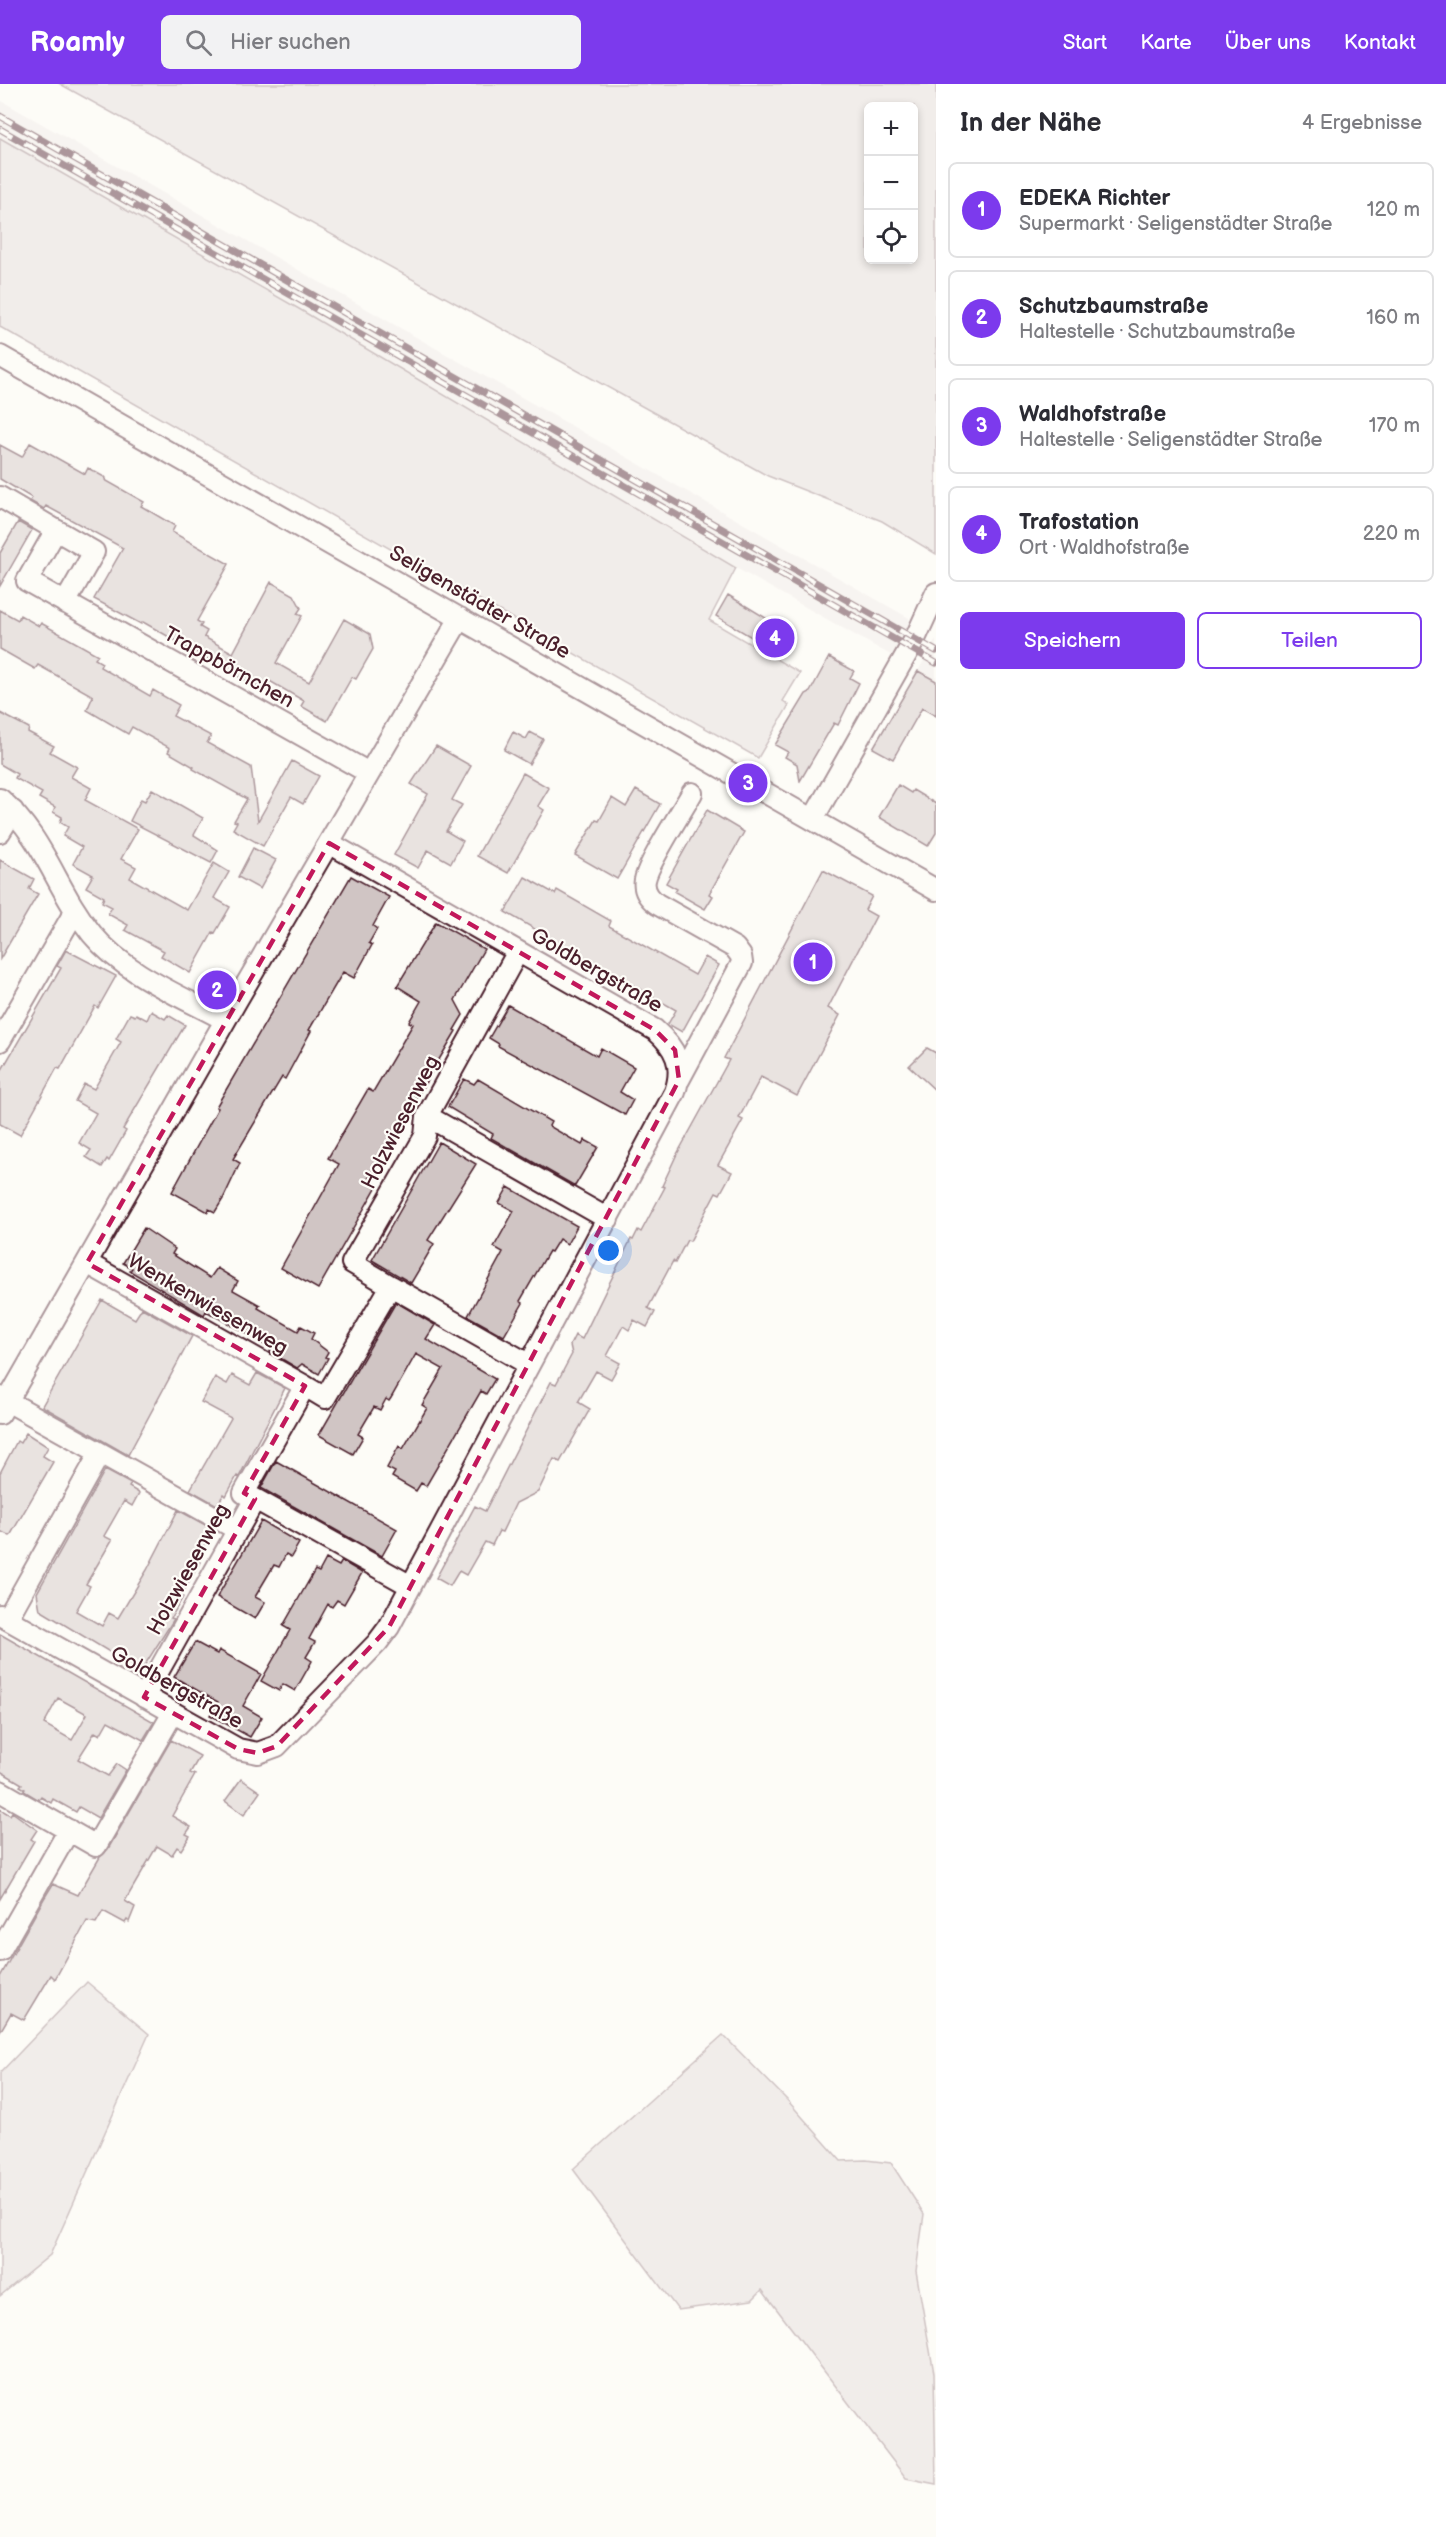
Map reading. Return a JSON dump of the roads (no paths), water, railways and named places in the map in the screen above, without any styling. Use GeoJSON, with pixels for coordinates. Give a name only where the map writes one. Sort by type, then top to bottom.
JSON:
{"type":"FeatureCollection","features":[{"type":"Feature","properties":{"kind":"street","name":"Seligenstädter Straße"},"geometry":{"type":"LineString","coordinates":[[0,356],[936,890]]}},
{"type":"Feature","properties":{"kind":"street"},"geometry":{"type":"LineString","coordinates":[[0,497],[94,552],[64,603]]}},
{"type":"Feature","properties":{"kind":"street","name":"Trappbörnchen"},"geometry":{"type":"LineString","coordinates":[[56,530],[27,581],[369,773]]}},
{"type":"Feature","properties":{"kind":"street"},"geometry":{"type":"LineString","coordinates":[[813,819],[935,600]]}},
{"type":"Feature","properties":{"kind":"street"},"geometry":{"type":"LineString","coordinates":[[238,1530],[100,1453],[3,1404],[460,618]]}},
{"type":"Feature","properties":{"kind":"street"},"geometry":{"type":"LineString","coordinates":[[679,1080],[742,963],[741,956],[735,948],[657,904],[650,898],[645,887],[648,872],[692,793]]}},
{"type":"Feature","properties":{"kind":"street"},"geometry":{"type":"LineString","coordinates":[[6,805],[39,843],[75,911],[93,935],[118,958],[225,1020]]}},
{"type":"Feature","properties":{"kind":"street"},"geometry":{"type":"LineString","coordinates":[[0,832],[6,805]]}},
{"type":"Feature","properties":{"kind":"street","name":"Goldbergstraße"},"geometry":{"type":"LineString","coordinates":[[3,1617],[238,1749],[252,1753],[271,1749],[289,1734],[377,1643],[394,1618],[528,1364],[608,1219],[679,1080],[675,1050],[655,1030],[329,843]]}},
{"type":"Feature","properties":{"kind":"street"},"geometry":{"type":"LineString","coordinates":[[0,1041],[75,911]]}},
{"type":"Feature","properties":{"kind":"street","name":"Holzwiesenweg"},"geometry":{"type":"LineString","coordinates":[[391,1286],[352,1263],[425,1136],[427,1116],[517,952]]}},
{"type":"Feature","properties":{"kind":"street"},"geometry":{"type":"LineString","coordinates":[[427,1116],[608,1219]]}},
{"type":"Feature","properties":{"kind":"street","name":"Wenkenwiesenweg"},"geometry":{"type":"LineString","coordinates":[[87,1263],[305,1386]]}},
{"type":"Feature","properties":{"kind":"street"},"geometry":{"type":"LineString","coordinates":[[305,1386],[325,1398],[391,1286],[528,1364]]}},
{"type":"Feature","properties":{"kind":"street","name":"Holzwiesenweg"},"geometry":{"type":"LineString","coordinates":[[144,1697],[255,1499],[244,1493],[305,1386]]}},
{"type":"Feature","properties":{"kind":"street"},"geometry":{"type":"LineString","coordinates":[[3,1617],[100,1453]]}},
{"type":"Feature","properties":{"kind":"street"},"geometry":{"type":"LineString","coordinates":[[255,1499],[411,1586]]}},
{"type":"Feature","properties":{"kind":"street"},"geometry":{"type":"LineString","coordinates":[[0,1791],[96,1846],[173,1713]]}},
{"type":"Feature","properties":{"kind":"street"},"geometry":{"type":"LineString","coordinates":[[0,1951],[69,1830]]}},
{"type":"Feature","properties":{"kind":"railway"},"geometry":{"type":"LineString","coordinates":[[0,116],[936,651]]}},
{"type":"Feature","properties":{"kind":"railway"},"geometry":{"type":"LineString","coordinates":[[0,129],[936,663]]}},
{"type":"Feature","properties":{"kind":"place","name":"Trafostation"},"geometry":{"type":"Point","coordinates":[775,638]}},
{"type":"Feature","properties":{"kind":"place","name":"Waldhofstraße"},"geometry":{"type":"Point","coordinates":[748,783]}},
{"type":"Feature","properties":{"kind":"place","name":"EDEKA Richter"},"geometry":{"type":"Point","coordinates":[813,962]}},
{"type":"Feature","properties":{"kind":"place","name":"Schutzbaumstraße"},"geometry":{"type":"Point","coordinates":[217,990]}}]}
